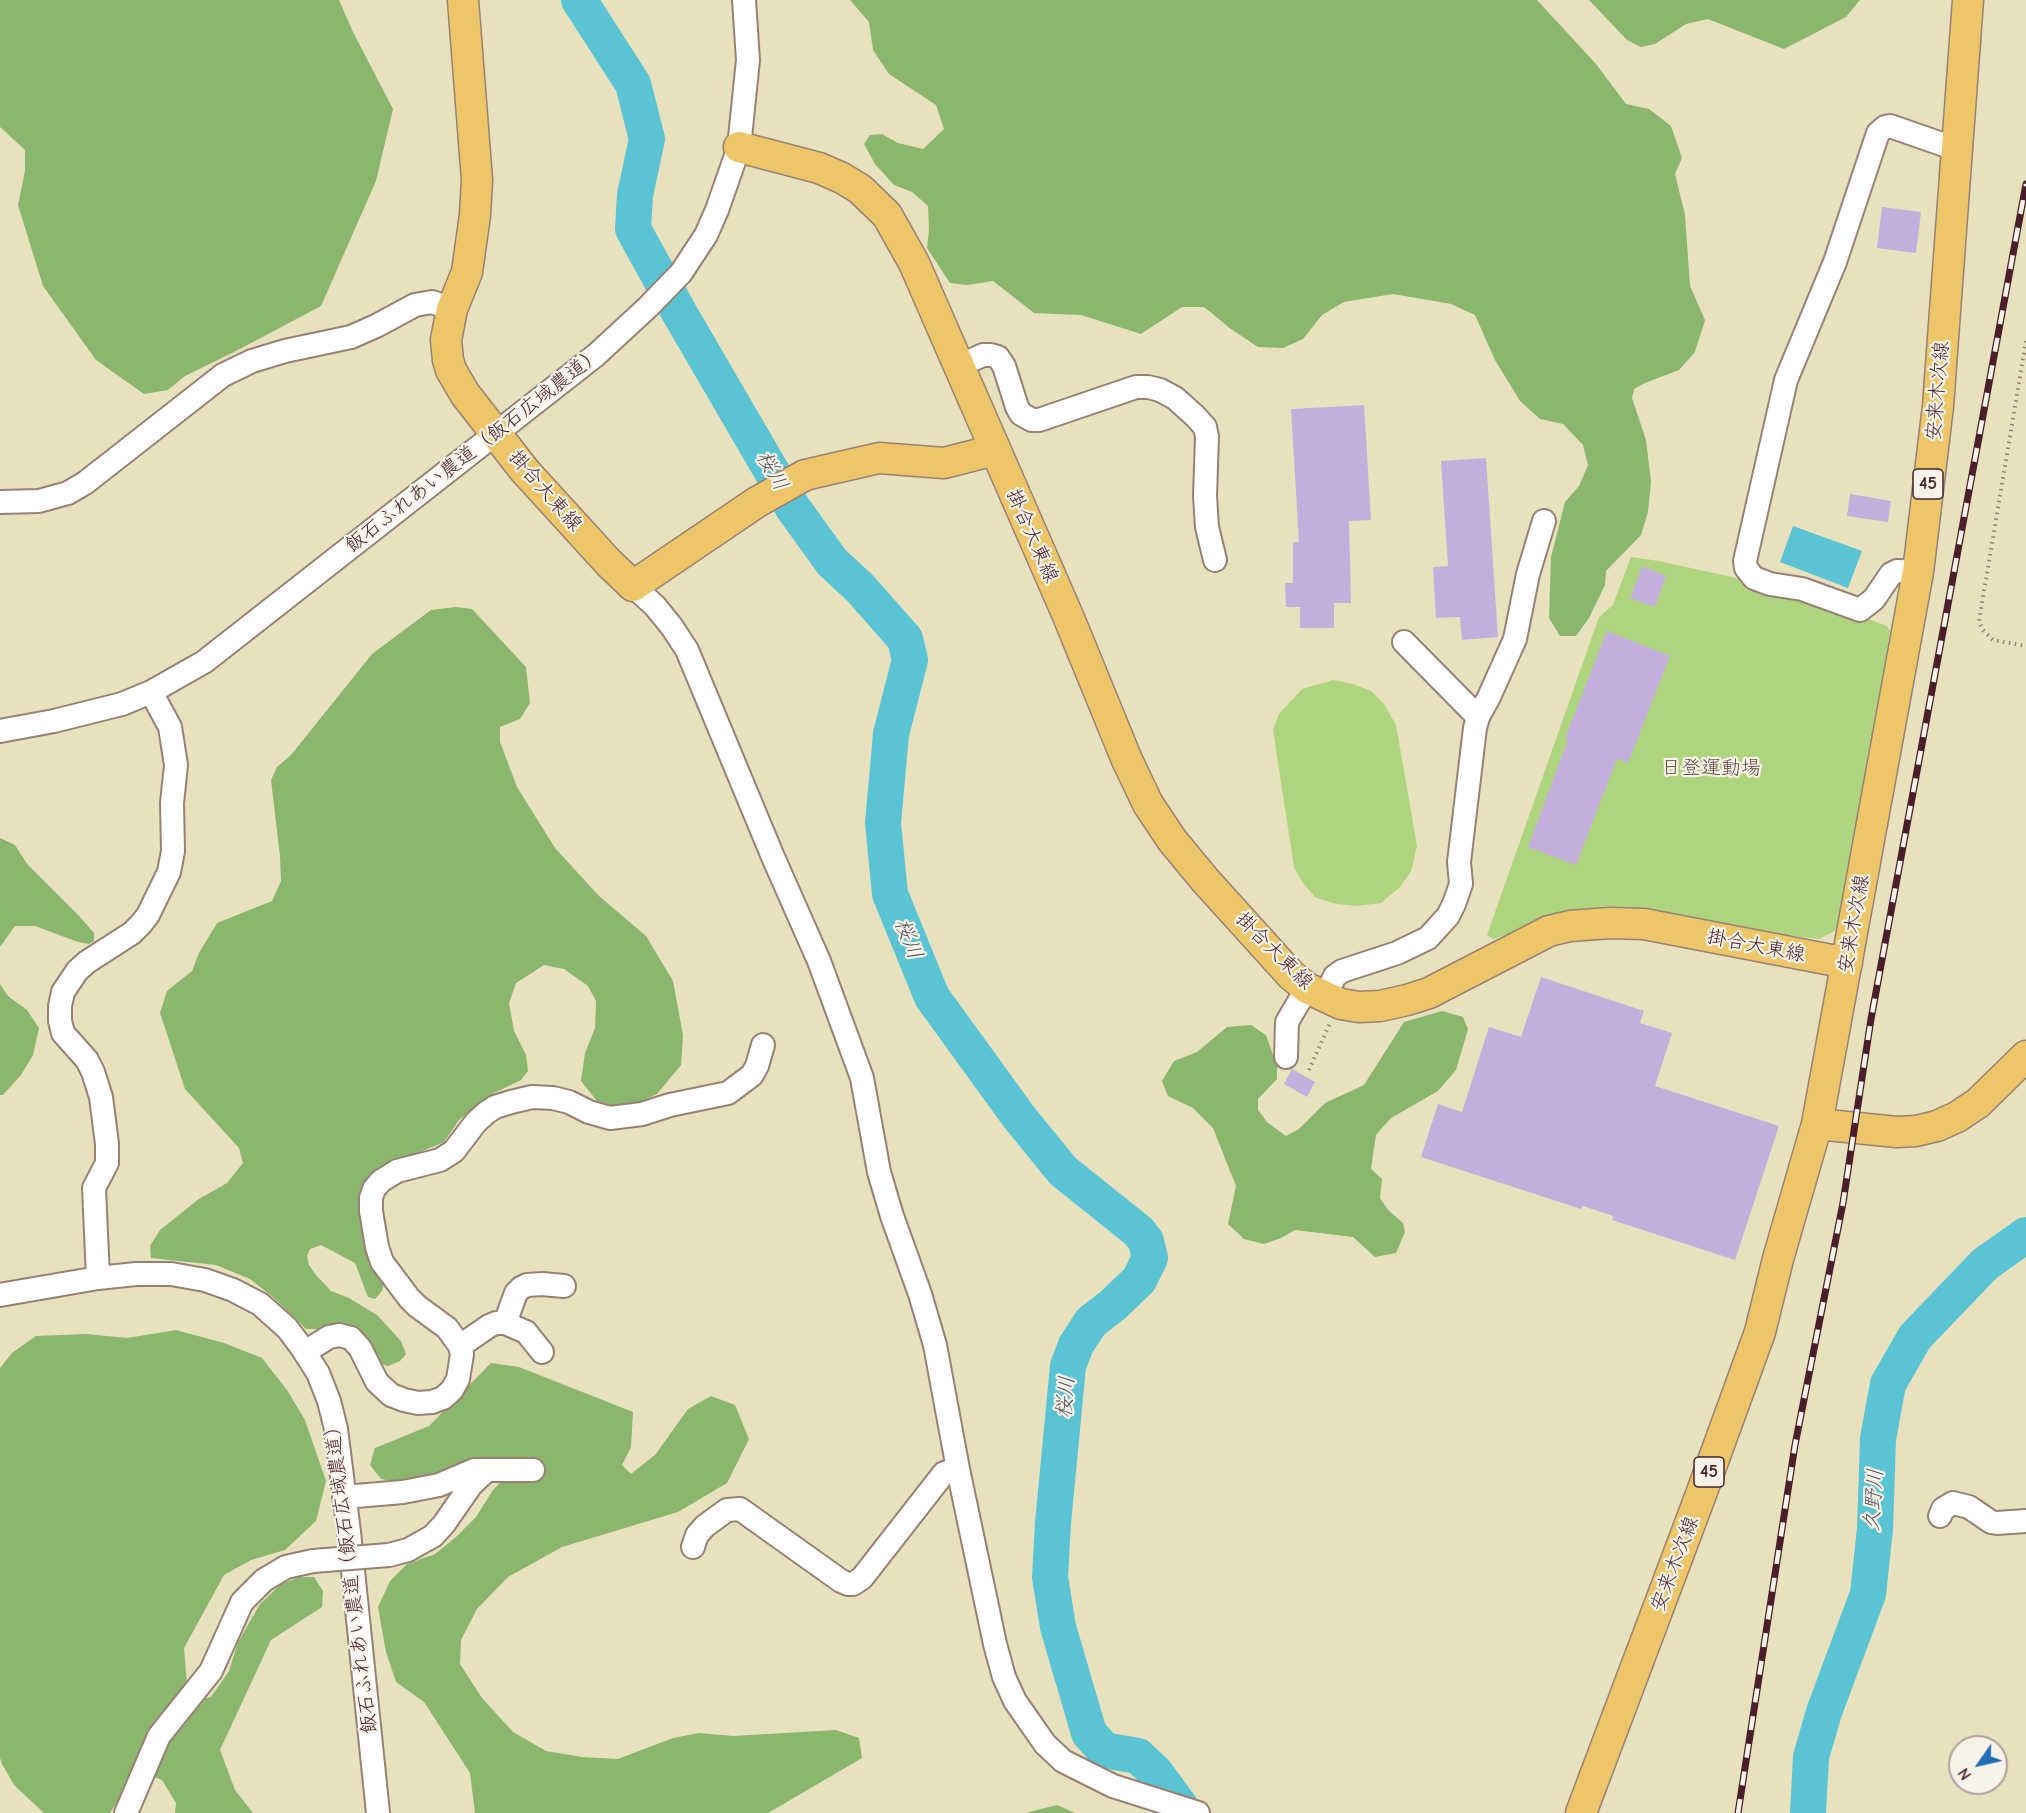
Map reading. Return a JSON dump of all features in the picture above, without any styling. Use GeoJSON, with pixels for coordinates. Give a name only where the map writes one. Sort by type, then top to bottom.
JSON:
{"type":"FeatureCollection","features":[{"type":"Feature","properties":{"kind":"main road","name":"掛合大東線"},"geometry":{"type":"LineString","coordinates":[[463,0],[477,180],[467,272],[452,309],[446,340],[448,360],[465,394],[525,471],[633,586]]}},
{"type":"Feature","properties":{"kind":"main road","name":"安来木次線"},"geometry":{"type":"LineString","coordinates":[[1581,1813],[1760,1332],[1778,1259],[1817,1124],[1918,572],[1938,406],[1968,0]]}},
{"type":"Feature","properties":{"kind":"main road","name":"掛合大東線"},"geometry":{"type":"LineString","coordinates":[[740,147],[819,168],[851,184],[874,201],[887,215],[914,263],[1068,616],[1127,760],[1148,804],[1172,840],[1205,880],[1291,975],[1321,1002],[1359,1007],[1380,1006],[1407,1000],[1429,993],[1549,931],[1570,926],[1610,922],[1644,924],[1847,963]]}},
{"type":"Feature","properties":{"kind":"main road"},"geometry":{"type":"LineString","coordinates":[[633,586],[778,489],[805,475],[879,459],[944,463],[995,450]]}},
{"type":"Feature","properties":{"kind":"main road"},"geometry":{"type":"LineString","coordinates":[[1817,1124],[1897,1132],[1916,1131],[1937,1126],[1958,1117],[1978,1103],[2026,1056]]}},
{"type":"Feature","properties":{"kind":"street","name":"飯石ふれあい農道（飯石広域農道）"},"geometry":{"type":"LineString","coordinates":[[0,731],[94,712],[151,692],[187,672],[219,651],[596,355],[648,307],[681,273],[706,235],[740,147],[748,60],[744,0]]}},
{"type":"Feature","properties":{"kind":"street"},"geometry":{"type":"LineString","coordinates":[[1918,572],[1897,571],[1891,574],[1874,599],[1860,610],[1802,589],[1770,584],[1754,578],[1746,568],[1745,561],[1786,380],[1835,262],[1878,133],[1890,126],[1956,149]]}},
{"type":"Feature","properties":{"kind":"street"},"geometry":{"type":"LineString","coordinates":[[0,502],[39,501],[68,493],[85,483],[223,375],[252,361],[285,351],[351,337],[415,305],[432,302],[452,309]]}},
{"type":"Feature","properties":{"kind":"street"},"geometry":{"type":"LineString","coordinates":[[959,366],[983,355],[998,357],[1004,366],[1017,407],[1021,414],[1032,420],[1040,420],[1137,387],[1160,390],[1175,398],[1205,427],[1207,527],[1215,560]]}},
{"type":"Feature","properties":{"kind":"street"},"geometry":{"type":"LineString","coordinates":[[1286,1057],[1287,1022],[1321,1002],[1335,976],[1342,971],[1397,952],[1428,938],[1448,916],[1454,904],[1461,884],[1459,862],[1475,728],[1515,639],[1528,574],[1544,521]]}},
{"type":"Feature","properties":{"kind":"street"},"geometry":{"type":"LineString","coordinates":[[633,586],[655,606],[687,650],[819,962],[862,1078],[879,1172],[920,1294],[934,1345],[995,1644],[1004,1677],[1015,1701],[1045,1744],[1063,1761],[1113,1786],[1157,1804],[1198,1813]]}},
{"type":"Feature","properties":{"kind":"street"},"geometry":{"type":"LineString","coordinates":[[1404,642],[1478,717]]}},
{"type":"Feature","properties":{"kind":"street"},"geometry":{"type":"LineString","coordinates":[[98,1278],[94,1188],[107,1163],[100,1096],[87,1060],[63,1033],[60,1006],[63,992],[77,971],[132,933],[141,924],[148,915],[169,872],[173,851],[172,803],[176,765],[170,727],[151,692]]}},
{"type":"Feature","properties":{"kind":"street"},"geometry":{"type":"LineString","coordinates":[[305,1352],[329,1336],[339,1335],[351,1338],[360,1348],[376,1382],[383,1390],[404,1400],[417,1403],[432,1402],[443,1398],[452,1390],[458,1379],[462,1354],[460,1346],[447,1328],[409,1298],[382,1262],[371,1211],[374,1189],[381,1181],[397,1171],[440,1160],[459,1146],[476,1122],[486,1113],[495,1107],[511,1102],[532,1097],[553,1098],[569,1102],[589,1112],[619,1118],[728,1093],[752,1075],[757,1066],[762,1045]]}},
{"type":"Feature","properties":{"kind":"street","name":"飯石ふれあい農道（飯石広域農道）"},"geometry":{"type":"LineString","coordinates":[[0,1295],[98,1278],[136,1274],[171,1274],[205,1280],[233,1290],[260,1304],[287,1328],[305,1352],[318,1373],[329,1401],[336,1429],[378,1813]]}},
{"type":"Feature","properties":{"kind":"street"},"geometry":{"type":"LineString","coordinates":[[505,1323],[516,1293],[521,1288],[527,1285],[542,1284],[564,1286]]}},
{"type":"Feature","properties":{"kind":"street"},"geometry":{"type":"LineString","coordinates":[[460,1346],[489,1326],[505,1323],[526,1332],[542,1352]]}},
{"type":"Feature","properties":{"kind":"street"},"geometry":{"type":"LineString","coordinates":[[693,1547],[697,1535],[705,1526],[727,1510],[740,1509],[841,1581],[853,1584],[861,1578],[944,1473],[958,1469]]}},
{"type":"Feature","properties":{"kind":"street"},"geometry":{"type":"LineString","coordinates":[[345,1497],[403,1492],[439,1485],[474,1470],[533,1470]]}},
{"type":"Feature","properties":{"kind":"street"},"geometry":{"type":"LineString","coordinates":[[126,1813],[159,1736],[211,1671],[242,1602],[250,1592],[264,1580],[286,1567],[314,1561],[389,1555],[408,1550],[433,1536],[471,1485],[488,1470]]}},
{"type":"Feature","properties":{"kind":"street"},"geometry":{"type":"LineString","coordinates":[[1940,1516],[1943,1509],[1953,1503],[1969,1507],[1991,1522],[2026,1521]]}},
{"type":"Feature","properties":{"kind":"path"},"geometry":{"type":"LineString","coordinates":[[2026,341],[1979,621],[1986,635],[1993,640],[2026,646]]}},
{"type":"Feature","properties":{"kind":"path"},"geometry":{"type":"LineString","coordinates":[[1309,1070],[1321,1002]]}},
{"type":"Feature","properties":{"kind":"green space"},"geometry":{"type":"Polygon","coordinates":[[[0,0],[339,0],[393,109],[376,181],[321,306],[185,376],[168,390],[144,394],[96,360],[43,286],[18,205],[25,171],[25,150],[0,127],[0,0]]]}},
{"type":"Feature","properties":{"kind":"green space"},"geometry":{"type":"Polygon","coordinates":[[[850,0],[1537,0],[1596,64],[1626,104],[1649,109],[1671,126],[1682,158],[1675,174],[1685,215],[1690,286],[1705,320],[1695,352],[1679,370],[1634,389],[1632,398],[1646,440],[1651,482],[1648,512],[1641,535],[1606,571],[1605,585],[1589,618],[1576,636],[1560,636],[1549,618],[1551,557],[1565,502],[1579,486],[1588,465],[1583,445],[1563,424],[1540,419],[1520,401],[1495,360],[1475,315],[1451,304],[1393,294],[1344,302],[1322,315],[1303,339],[1283,348],[1258,347],[1204,307],[1182,307],[1141,334],[1081,315],[1034,313],[993,281],[967,285],[950,283],[927,248],[928,206],[912,192],[894,185],[875,164],[864,144],[870,135],[882,134],[898,143],[923,149],[944,129],[936,105],[889,74],[873,50],[869,22],[850,0]]]}},
{"type":"Feature","properties":{"kind":"green space"},"geometry":{"type":"Polygon","coordinates":[[[1589,0],[1860,0],[1846,17],[1784,49],[1708,19],[1686,24],[1655,44],[1641,47],[1627,40],[1589,0]]]}},
{"type":"Feature","properties":{"kind":"green space","name":"日登運動場"},"geometry":{"type":"Polygon","coordinates":[[[1631,557],[1741,579],[1808,596],[1887,626],[1890,631],[1847,910],[1842,927],[1819,939],[1687,923],[1574,913],[1493,939],[1487,935],[1599,617],[1613,605],[1631,557]]]}},
{"type":"Feature","properties":{"kind":"green space"},"geometry":{"type":"Polygon","coordinates":[[[456,607],[472,609],[526,667],[530,703],[520,719],[500,727],[500,742],[517,787],[555,848],[599,896],[646,936],[673,981],[683,1035],[681,1065],[657,1094],[625,1109],[597,1101],[581,1081],[585,1053],[595,1028],[596,1001],[588,986],[564,969],[544,965],[516,983],[509,1003],[514,1031],[526,1055],[528,1071],[521,1080],[494,1093],[459,1120],[444,1142],[394,1163],[375,1178],[385,1279],[382,1291],[375,1299],[368,1297],[355,1263],[321,1245],[310,1249],[307,1256],[309,1265],[331,1291],[349,1298],[377,1315],[401,1341],[406,1354],[400,1361],[388,1366],[377,1363],[327,1329],[306,1329],[274,1298],[250,1279],[216,1265],[151,1258],[150,1246],[160,1230],[199,1199],[227,1183],[243,1163],[239,1148],[185,1089],[160,1013],[167,991],[192,971],[199,953],[217,923],[272,901],[281,881],[271,780],[277,767],[291,755],[372,654],[431,610],[456,607]]]}},
{"type":"Feature","properties":{"kind":"green space"},"geometry":{"type":"Polygon","coordinates":[[[1333,680],[1371,691],[1384,704],[1396,725],[1417,846],[1411,871],[1400,887],[1381,903],[1357,906],[1337,904],[1316,898],[1302,882],[1294,867],[1273,730],[1279,714],[1302,689],[1333,680]]]}},
{"type":"Feature","properties":{"kind":"green space"},"geometry":{"type":"Polygon","coordinates":[[[0,838],[15,845],[27,864],[94,933],[94,941],[89,944],[78,942],[35,926],[15,926],[0,947],[0,838]]]}},
{"type":"Feature","properties":{"kind":"green space"},"geometry":{"type":"Polygon","coordinates":[[[0,984],[8,996],[27,1010],[39,1028],[33,1055],[21,1075],[3,1095],[0,1095],[0,984]]]}},
{"type":"Feature","properties":{"kind":"green space"},"geometry":{"type":"Polygon","coordinates":[[[1442,1011],[1463,1017],[1468,1029],[1456,1070],[1438,1091],[1391,1118],[1376,1135],[1371,1169],[1382,1179],[1380,1198],[1388,1210],[1403,1223],[1405,1232],[1396,1253],[1375,1257],[1353,1237],[1295,1230],[1264,1244],[1244,1239],[1228,1224],[1236,1186],[1213,1128],[1193,1108],[1168,1096],[1162,1081],[1174,1061],[1197,1052],[1227,1027],[1251,1025],[1266,1035],[1277,1066],[1277,1079],[1258,1099],[1258,1110],[1267,1122],[1286,1136],[1299,1129],[1325,1103],[1364,1085],[1404,1022],[1442,1011]]]}},
{"type":"Feature","properties":{"kind":"green space"},"geometry":{"type":"Polygon","coordinates":[[[176,1330],[224,1343],[262,1358],[287,1390],[305,1420],[326,1481],[316,1521],[285,1550],[251,1560],[224,1575],[184,1648],[187,1684],[198,1700],[211,1697],[229,1671],[238,1642],[260,1604],[280,1585],[299,1577],[314,1577],[323,1591],[322,1607],[271,1640],[220,1750],[235,1790],[253,1813],[175,1813],[176,1803],[162,1780],[150,1775],[138,1778],[121,1796],[110,1813],[44,1813],[14,1785],[0,1758],[0,1368],[12,1353],[36,1336],[87,1334],[127,1338],[176,1330]]]}},
{"type":"Feature","properties":{"kind":"green space"},"geometry":{"type":"Polygon","coordinates":[[[491,1363],[519,1367],[633,1412],[631,1447],[622,1465],[631,1474],[655,1455],[688,1409],[711,1396],[735,1405],[749,1439],[727,1483],[678,1512],[562,1547],[508,1577],[477,1609],[461,1640],[460,1664],[482,1698],[513,1732],[546,1751],[582,1757],[618,1759],[673,1738],[699,1733],[733,1736],[836,1730],[859,1738],[862,1758],[768,1813],[475,1813],[470,1773],[424,1702],[396,1682],[386,1652],[378,1607],[390,1581],[407,1564],[435,1554],[456,1537],[476,1517],[493,1490],[506,1476],[465,1463],[407,1484],[381,1479],[370,1465],[375,1448],[429,1426],[491,1363]]]}},
{"type":"Feature","properties":{"kind":"green space"},"geometry":{"type":"Polygon","coordinates":[[[1057,1805],[1075,1813],[1025,1813],[1057,1805]]]}},
{"type":"Feature","properties":{"kind":"water"},"geometry":{"type":"Polygon","coordinates":[[[1793,526],[1862,551],[1848,588],[1780,562],[1793,526]]]}},
{"type":"Feature","properties":{"kind":"building"},"geometry":{"type":"Polygon","coordinates":[[[1882,207],[1921,212],[1916,253],[1877,248],[1882,207]]]}},
{"type":"Feature","properties":{"kind":"building"},"geometry":{"type":"Polygon","coordinates":[[[1364,405],[1371,520],[1349,521],[1351,603],[1334,603],[1334,628],[1300,628],[1300,607],[1286,607],[1285,583],[1293,583],[1293,542],[1299,542],[1291,409],[1364,405]]]}},
{"type":"Feature","properties":{"kind":"building"},"geometry":{"type":"Polygon","coordinates":[[[1486,458],[1498,637],[1462,640],[1460,617],[1436,618],[1433,567],[1448,566],[1441,461],[1486,458]]]}},
{"type":"Feature","properties":{"kind":"building"},"geometry":{"type":"Polygon","coordinates":[[[1850,494],[1891,501],[1888,522],[1847,516],[1850,494]]]}},
{"type":"Feature","properties":{"kind":"building"},"geometry":{"type":"Polygon","coordinates":[[[1642,566],[1666,576],[1655,607],[1630,598],[1642,566]]]}},
{"type":"Feature","properties":{"kind":"building"},"geometry":{"type":"Polygon","coordinates":[[[1607,631],[1670,656],[1628,763],[1617,759],[1576,865],[1528,847],[1568,740],[1565,738],[1607,631]]]}},
{"type":"Feature","properties":{"kind":"building"},"geometry":{"type":"Polygon","coordinates":[[[1541,977],[1644,1011],[1640,1023],[1672,1033],[1655,1086],[1779,1126],[1735,1260],[1612,1220],[1613,1216],[1583,1206],[1581,1209],[1421,1157],[1438,1104],[1462,1112],[1489,1027],[1521,1037],[1541,977]]]}},
{"type":"Feature","properties":{"kind":"building"},"geometry":{"type":"Polygon","coordinates":[[[1292,1069],[1315,1082],[1307,1097],[1284,1084],[1292,1069]]]}},
{"type":"Feature","properties":{"kind":"waterway","name":"桜川"},"geometry":{"type":"LineString","coordinates":[[579,0],[633,84],[647,139],[635,195],[633,229],[793,508],[832,562],[860,588],[905,639],[910,660],[891,734],[883,823],[890,894],[932,997],[1019,1117],[1063,1171],[1138,1231],[1146,1241],[1150,1258],[1139,1280],[1091,1322],[1076,1345],[1068,1366],[1050,1577],[1058,1627],[1089,1733],[1104,1750],[1138,1756],[1155,1772],[1185,1813]]}},
{"type":"Feature","properties":{"kind":"waterway","name":"久野川"},"geometry":{"type":"LineString","coordinates":[[1808,1813],[1811,1757],[1824,1712],[1868,1594],[1875,1529],[1878,1439],[1888,1384],[1915,1337],[1985,1264],[2026,1235]]}},
{"type":"Feature","properties":{"kind":"railway"},"geometry":{"type":"LineString","coordinates":[[1738,1813],[1795,1445],[1843,1203],[1871,1019],[2026,184]]}}]}
